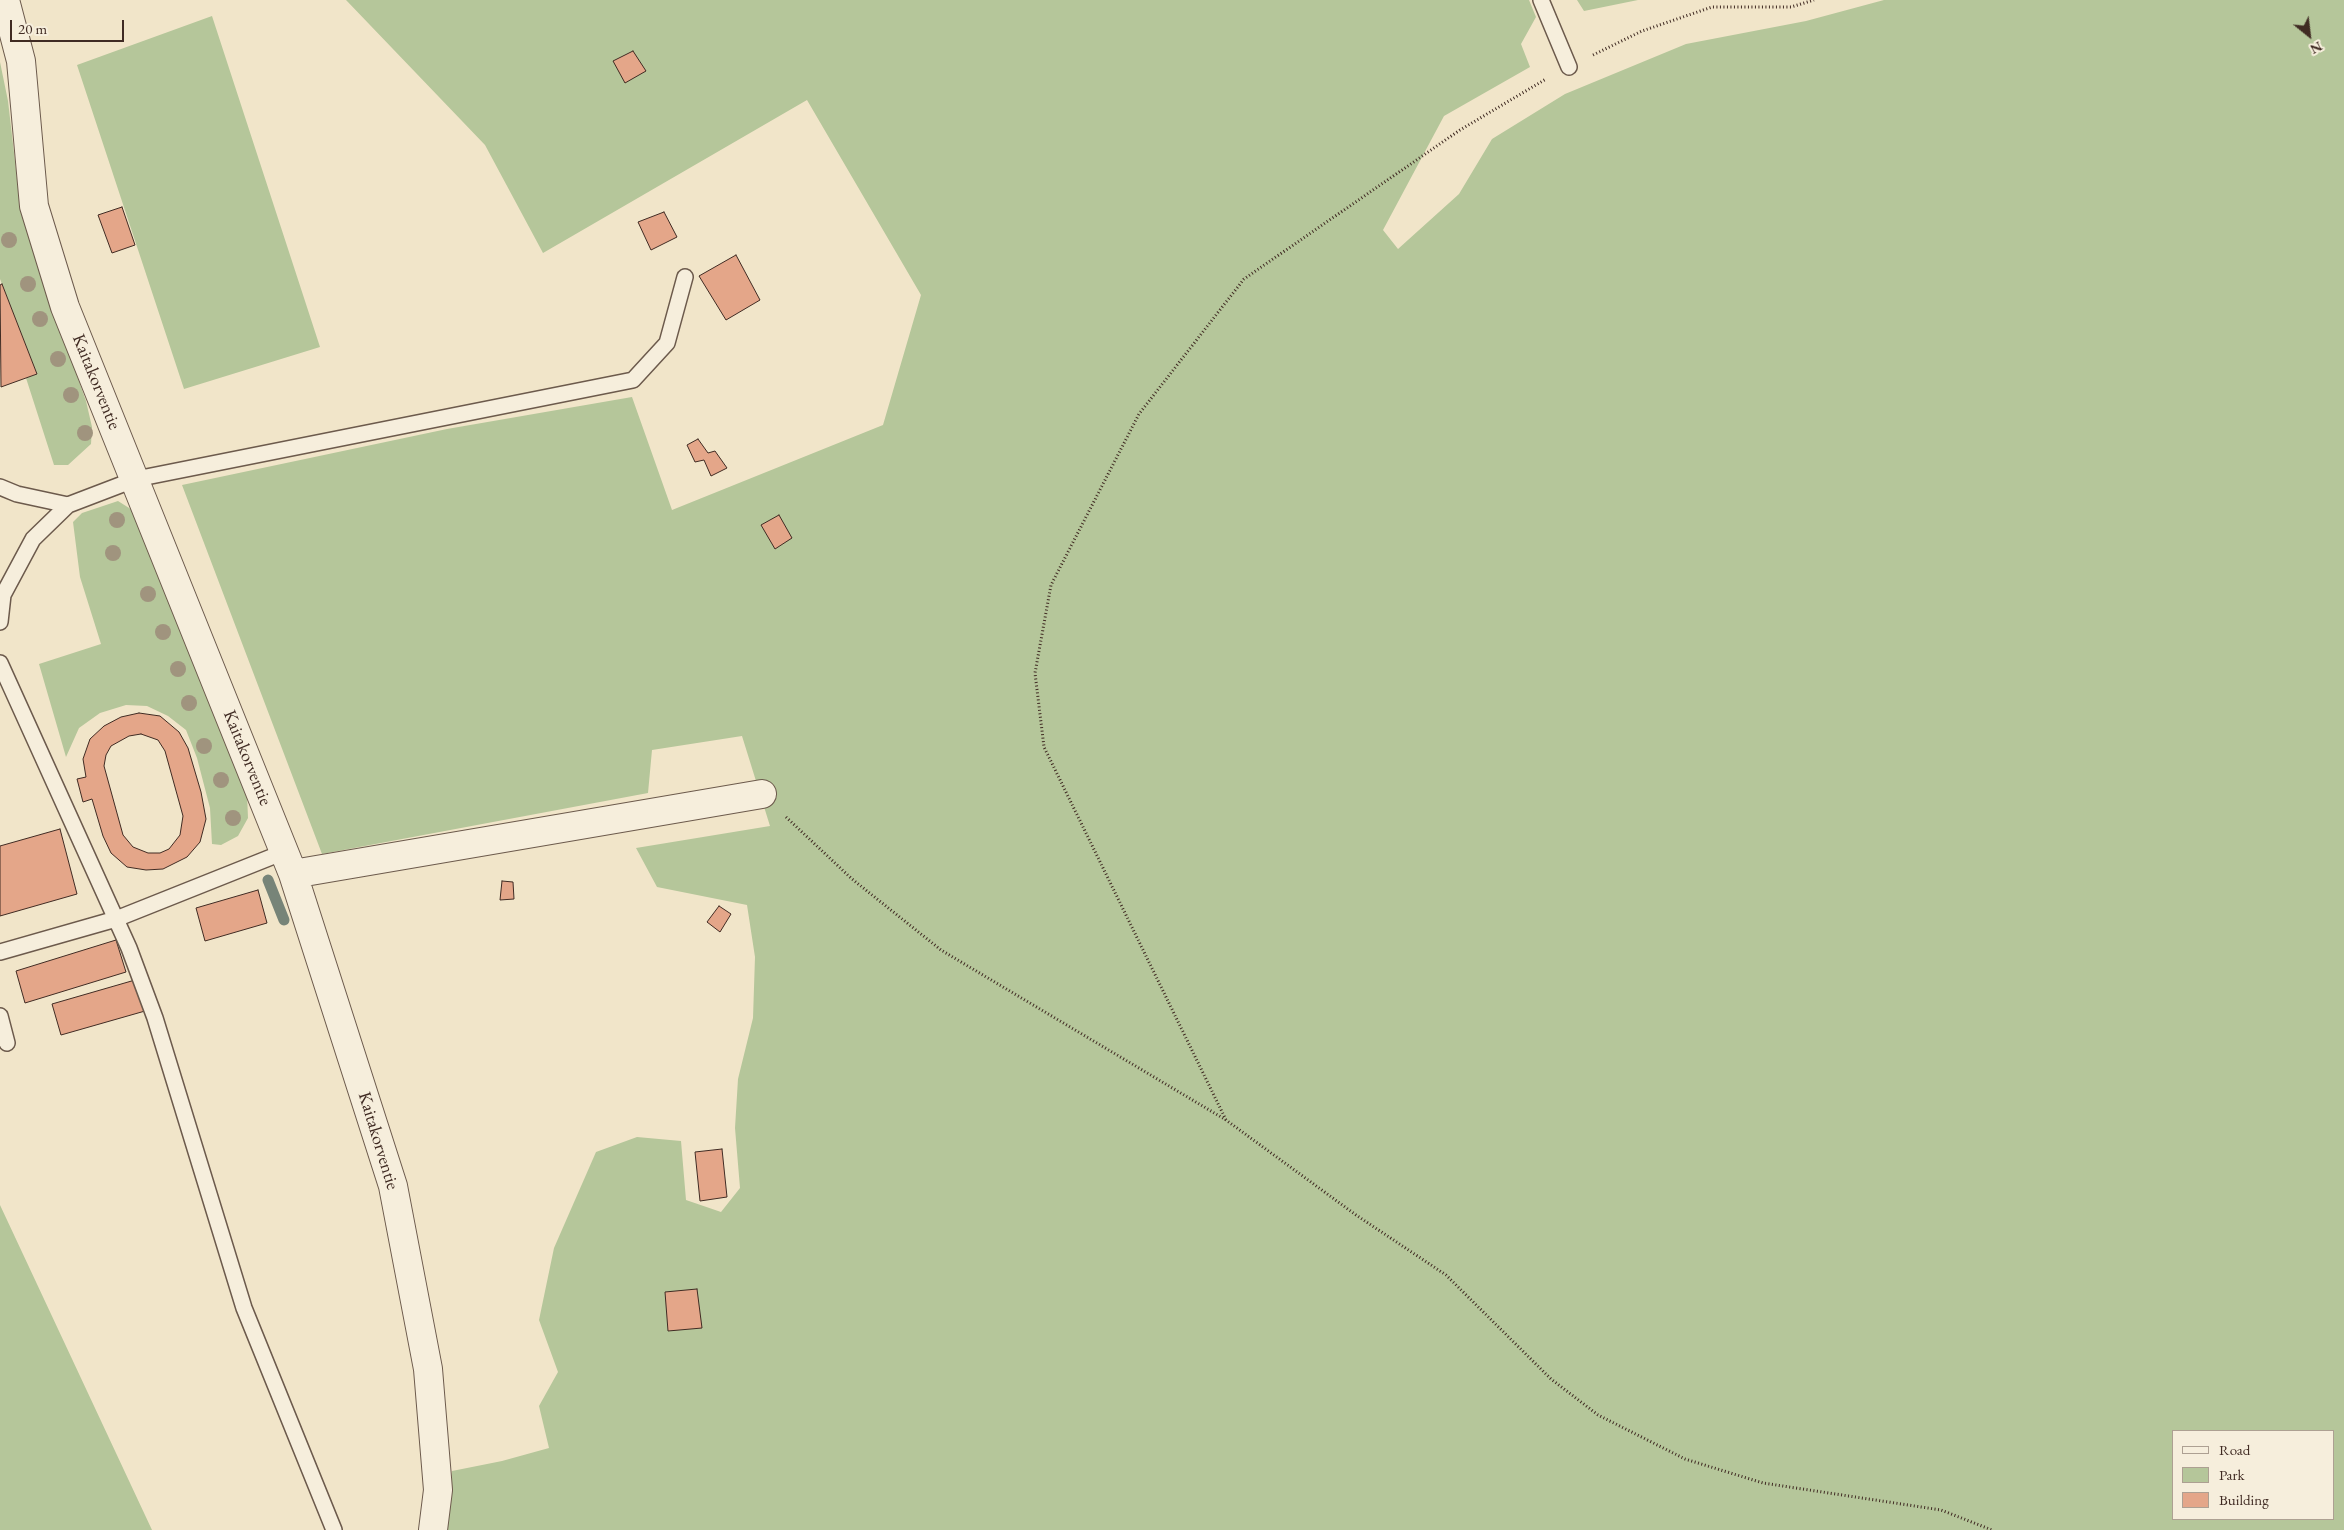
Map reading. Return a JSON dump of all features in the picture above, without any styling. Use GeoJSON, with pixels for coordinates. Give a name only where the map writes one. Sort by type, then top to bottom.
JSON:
{"type":"FeatureCollection","features":[{"type":"Feature","properties":{"kind":"street","name":"Kaitakorventie"},"geometry":{"type":"LineString","coordinates":[[6,0],[21,61],[34,206],[66,307],[289,863],[393,1186],[428,1369],[438,1490],[433,1530]]}},
{"type":"Feature","properties":{"kind":"street"},"geometry":{"type":"LineString","coordinates":[[289,863],[762,794]]}},
{"type":"Feature","properties":{"kind":"lane"},"geometry":{"type":"LineString","coordinates":[[1541,0],[1570,67]]}},
{"type":"Feature","properties":{"kind":"lane"},"geometry":{"type":"LineString","coordinates":[[0,622],[3,595],[32,539],[68,505],[136,479],[633,380],[667,343],[685,278]]}},
{"type":"Feature","properties":{"kind":"lane"},"geometry":{"type":"LineString","coordinates":[[0,487],[17,494],[68,505]]}},
{"type":"Feature","properties":{"kind":"lane"},"geometry":{"type":"LineString","coordinates":[[0,663],[116,919],[155,1018],[244,1308],[334,1530]]}},
{"type":"Feature","properties":{"kind":"lane"},"geometry":{"type":"LineString","coordinates":[[0,952],[116,919],[289,863]]}},
{"type":"Feature","properties":{"kind":"lane"},"geometry":{"type":"LineString","coordinates":[[0,1016],[7,1043]]}},
{"type":"Feature","properties":{"kind":"path"},"geometry":{"type":"LineString","coordinates":[[1226,1120],[1044,747],[1035,673],[1051,585],[1139,414],[1244,279],[1460,130],[1570,67],[1642,31],[1712,7],[1791,7],[1814,0]]}},
{"type":"Feature","properties":{"kind":"path"},"geometry":{"type":"LineString","coordinates":[[762,794],[852,879],[942,950],[1226,1120],[1356,1214],[1446,1275],[1551,1379],[1598,1415],[1685,1460],[1764,1483],[1941,1510],[1992,1530]]}},
{"type":"Feature","properties":{"kind":"green space"},"geometry":{"type":"Polygon","coordinates":[[[346,0],[1529,0],[1536,17],[1521,44],[1530,67],[1444,116],[1383,230],[1398,249],[1459,194],[1492,139],[1565,94],[1686,44],[1806,21],[1884,0],[2344,0],[2344,1530],[445,1530],[452,1471],[502,1461],[549,1448],[539,1406],[558,1372],[539,1320],[554,1248],[596,1152],[637,1137],[681,1141],[686,1200],[721,1212],[740,1188],[735,1128],[738,1079],[753,1018],[755,957],[747,905],[657,887],[636,848],[770,826],[742,736],[652,750],[648,793],[322,854],[182,485],[447,429],[632,397],[672,510],[883,425],[921,295],[807,100],[543,253],[485,145],[346,0]]]}},
{"type":"Feature","properties":{"kind":"green space"},"geometry":{"type":"Polygon","coordinates":[[[1577,0],[1638,0],[1584,11],[1577,0]]]}},
{"type":"Feature","properties":{"kind":"green space"},"geometry":{"type":"Polygon","coordinates":[[[212,16],[320,347],[184,389],[77,65],[212,16]]]}},
{"type":"Feature","properties":{"kind":"green space"},"geometry":{"type":"Polygon","coordinates":[[[0,62],[8,101],[19,196],[36,260],[86,401],[92,427],[91,444],[68,465],[54,465],[26,378],[37,374],[0,279],[0,62]]]}},
{"type":"Feature","properties":{"kind":"green space"},"geometry":{"type":"Polygon","coordinates":[[[118,501],[137,513],[247,794],[248,818],[238,836],[221,845],[212,844],[210,808],[197,758],[186,730],[168,716],[147,706],[126,705],[100,713],[79,728],[66,757],[39,664],[101,644],[80,577],[73,522],[82,513],[118,501]]]}},
{"type":"Feature","properties":{"kind":"green space"},"geometry":{"type":"Polygon","coordinates":[[[0,1205],[152,1530],[0,1530],[0,1205]]]}},
{"type":"Feature","properties":{"kind":"building"},"geometry":{"type":"Polygon","coordinates":[[[633,51],[646,71],[625,83],[613,61],[633,51]]]}},
{"type":"Feature","properties":{"kind":"building"},"geometry":{"type":"Polygon","coordinates":[[[122,207],[135,245],[112,253],[98,215],[122,207]]]}},
{"type":"Feature","properties":{"kind":"building"},"geometry":{"type":"Polygon","coordinates":[[[664,212],[677,237],[651,250],[638,222],[664,212]]]}},
{"type":"Feature","properties":{"kind":"building"},"geometry":{"type":"Polygon","coordinates":[[[736,255],[760,300],[726,320],[699,276],[736,255]]]}},
{"type":"Feature","properties":{"kind":"building"},"geometry":{"type":"Polygon","coordinates":[[[2,284],[37,374],[1,387],[0,285],[2,284]]]}},
{"type":"Feature","properties":{"kind":"building"},"geometry":{"type":"Polygon","coordinates":[[[698,439],[708,453],[715,451],[727,468],[711,476],[704,460],[695,462],[687,445],[698,439]]]}},
{"type":"Feature","properties":{"kind":"building"},"geometry":{"type":"Polygon","coordinates":[[[779,515],[792,538],[775,549],[761,525],[779,515]]]}},
{"type":"Feature","properties":{"kind":"building"},"geometry":{"type":"Polygon","coordinates":[[[139,713],[160,716],[179,732],[188,748],[201,792],[206,819],[200,842],[187,857],[163,869],[146,870],[127,867],[111,853],[103,836],[92,799],[83,802],[77,779],[86,777],[83,759],[90,739],[104,726],[121,717],[139,713]],[[141,734],[129,736],[111,746],[106,755],[104,766],[123,835],[133,847],[148,853],[160,853],[169,849],[180,835],[183,816],[165,751],[158,740],[141,734]]]}},
{"type":"Feature","properties":{"kind":"building"},"geometry":{"type":"Polygon","coordinates":[[[60,829],[77,894],[0,916],[0,846],[60,829]]]}},
{"type":"Feature","properties":{"kind":"building"},"geometry":{"type":"Polygon","coordinates":[[[502,881],[513,882],[514,899],[500,900],[502,881]]]}},
{"type":"Feature","properties":{"kind":"building"},"geometry":{"type":"Polygon","coordinates":[[[258,890],[267,923],[205,941],[196,908],[258,890]]]}},
{"type":"Feature","properties":{"kind":"building"},"geometry":{"type":"Polygon","coordinates":[[[719,906],[731,914],[720,932],[707,922],[719,906]]]}},
{"type":"Feature","properties":{"kind":"building"},"geometry":{"type":"Polygon","coordinates":[[[116,940],[126,972],[25,1003],[16,971],[116,940]]]}},
{"type":"Feature","properties":{"kind":"building"},"geometry":{"type":"Polygon","coordinates":[[[135,980],[145,1011],[61,1035],[52,1004],[135,980]]]}},
{"type":"Feature","properties":{"kind":"building"},"geometry":{"type":"Polygon","coordinates":[[[722,1149],[727,1197],[700,1201],[695,1152],[722,1149]]]}},
{"type":"Feature","properties":{"kind":"building"},"geometry":{"type":"Polygon","coordinates":[[[697,1289],[702,1328],[668,1331],[665,1292],[697,1289]]]}},
{"type":"Feature","properties":{"kind":"waterway"},"geometry":{"type":"LineString","coordinates":[[268,880],[284,920]]}}]}
